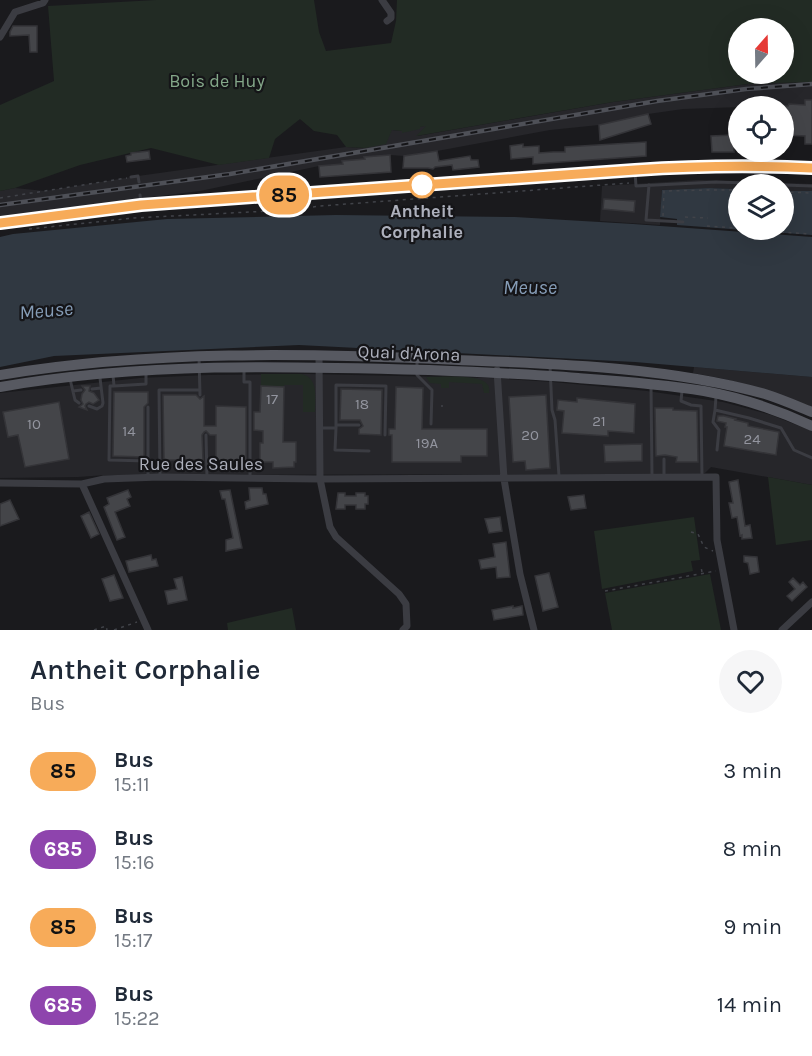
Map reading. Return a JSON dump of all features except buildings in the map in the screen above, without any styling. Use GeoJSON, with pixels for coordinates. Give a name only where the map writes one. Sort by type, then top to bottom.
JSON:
{"type":"FeatureCollection","features":[{"type":"Feature","properties":{"kind":"main road"},"geometry":{"type":"LineString","coordinates":[[0,223],[141,205],[692,166],[812,168]]}},
{"type":"Feature","properties":{"kind":"main road","name":"Quai d'Arona"},"geometry":{"type":"LineString","coordinates":[[0,387],[199,363],[244,366],[319,361]]}},
{"type":"Feature","properties":{"kind":"main road","name":"Quai d'Arona"},"geometry":{"type":"LineString","coordinates":[[0,375],[105,363],[319,361],[633,371],[746,401],[791,416],[812,426]]}},
{"type":"Feature","properties":{"kind":"main road","name":"Quai d'Arona"},"geometry":{"type":"LineString","coordinates":[[550,370],[651,385],[724,384],[768,395],[812,412]]}},
{"type":"Feature","properties":{"kind":"street"},"geometry":{"type":"LineString","coordinates":[[0,37],[15,12],[43,3],[45,0]]}},
{"type":"Feature","properties":{"kind":"street"},"geometry":{"type":"LineString","coordinates":[[382,0],[391,13],[391,18],[387,21]]}},
{"type":"Feature","properties":{"kind":"street"},"geometry":{"type":"LineString","coordinates":[[319,361],[320,479],[330,527],[336,537],[399,594],[406,604],[407,626],[403,630]]}},
{"type":"Feature","properties":{"kind":"street"},"geometry":{"type":"LineString","coordinates":[[497,367],[504,479],[520,574],[534,630]]}},
{"type":"Feature","properties":{"kind":"street","name":"Rue des Saules"},"geometry":{"type":"LineString","coordinates":[[0,483],[82,484],[104,479],[160,477],[504,479],[716,477],[719,550]]}},
{"type":"Feature","properties":{"kind":"street"},"geometry":{"type":"LineString","coordinates":[[82,484],[148,630]]}},
{"type":"Feature","properties":{"kind":"street"},"geometry":{"type":"LineString","coordinates":[[719,550],[734,630]]}},
{"type":"Feature","properties":{"kind":"street"},"geometry":{"type":"LineString","coordinates":[[782,630],[812,602]]}},
{"type":"Feature","properties":{"kind":"lane"},"geometry":{"type":"LineString","coordinates":[[635,170],[636,186],[728,183]]}},
{"type":"Feature","properties":{"kind":"lane"},"geometry":{"type":"LineString","coordinates":[[131,177],[138,176],[139,182]]}},
{"type":"Feature","properties":{"kind":"lane"},"geometry":{"type":"LineString","coordinates":[[649,185],[646,220],[682,222]]}},
{"type":"Feature","properties":{"kind":"lane"},"geometry":{"type":"LineString","coordinates":[[794,185],[812,186]]}},
{"type":"Feature","properties":{"kind":"lane"},"geometry":{"type":"LineString","coordinates":[[140,195],[141,205]]}},
{"type":"Feature","properties":{"kind":"lane"},"geometry":{"type":"LineString","coordinates":[[199,363],[200,395]]}},
{"type":"Feature","properties":{"kind":"lane"},"geometry":{"type":"LineString","coordinates":[[417,364],[417,375],[432,390],[431,424]]}},
{"type":"Feature","properties":{"kind":"lane"},"geometry":{"type":"LineString","coordinates":[[244,366],[244,382],[250,382],[250,478]]}},
{"type":"Feature","properties":{"kind":"lane"},"geometry":{"type":"LineString","coordinates":[[550,370],[559,478]]}},
{"type":"Feature","properties":{"kind":"lane"},"geometry":{"type":"LineString","coordinates":[[147,371],[146,384],[110,386],[109,460],[148,461]]}},
{"type":"Feature","properties":{"kind":"lane"},"geometry":{"type":"LineString","coordinates":[[113,373],[114,386]]}},
{"type":"Feature","properties":{"kind":"lane"},"geometry":{"type":"LineString","coordinates":[[89,406],[97,409],[103,403],[99,374]]}},
{"type":"Feature","properties":{"kind":"lane"},"geometry":{"type":"LineString","coordinates":[[70,377],[75,400],[79,403]]}},
{"type":"Feature","properties":{"kind":"lane"},"geometry":{"type":"LineString","coordinates":[[682,383],[681,401],[701,406],[702,477]]}},
{"type":"Feature","properties":{"kind":"lane"},"geometry":{"type":"LineString","coordinates":[[369,451],[335,450],[336,385],[386,386],[385,435]]}},
{"type":"Feature","properties":{"kind":"lane"},"geometry":{"type":"LineString","coordinates":[[651,385],[652,478]]}},
{"type":"Feature","properties":{"kind":"lane"},"geometry":{"type":"LineString","coordinates":[[92,389],[101,388]]}},
{"type":"Feature","properties":{"kind":"lane"},"geometry":{"type":"LineString","coordinates":[[73,391],[81,390]]}},
{"type":"Feature","properties":{"kind":"lane"},"geometry":{"type":"LineString","coordinates":[[160,477],[159,390],[200,390]]}},
{"type":"Feature","properties":{"kind":"lane"},"geometry":{"type":"LineString","coordinates":[[717,394],[714,422],[719,430],[717,450]]}},
{"type":"Feature","properties":{"kind":"lane"},"geometry":{"type":"LineString","coordinates":[[148,407],[148,478]]}},
{"type":"Feature","properties":{"kind":"lane"},"geometry":{"type":"LineString","coordinates":[[715,410],[781,428],[794,450],[812,458]]}},
{"type":"Feature","properties":{"kind":"lane"},"geometry":{"type":"LineString","coordinates":[[320,428],[359,425]]}},
{"type":"Feature","properties":{"kind":"lane"},"geometry":{"type":"LineString","coordinates":[[206,435],[207,478]]}},
{"type":"Feature","properties":{"kind":"lane"},"geometry":{"type":"LineString","coordinates":[[664,459],[664,478]]}},
{"type":"Feature","properties":{"kind":"path"},"geometry":{"type":"LineString","coordinates":[[0,198],[131,177]]}},
{"type":"Feature","properties":{"kind":"path"},"geometry":{"type":"LineString","coordinates":[[29,229],[134,218],[289,210],[636,182]]}},
{"type":"Feature","properties":{"kind":"path"},"geometry":{"type":"LineString","coordinates":[[662,216],[664,191],[728,190]]}},
{"type":"Feature","properties":{"kind":"path"},"geometry":{"type":"LineString","coordinates":[[794,192],[812,193]]}},
{"type":"Feature","properties":{"kind":"path"},"geometry":{"type":"LineString","coordinates":[[685,217],[708,218]]}},
{"type":"Feature","properties":{"kind":"path"},"geometry":{"type":"LineString","coordinates":[[707,226],[728,227]]}},
{"type":"Feature","properties":{"kind":"path"},"geometry":{"type":"LineString","coordinates":[[794,233],[809,234]]}},
{"type":"Feature","properties":{"kind":"path"},"geometry":{"type":"LineString","coordinates":[[691,532],[700,536],[702,544],[709,550],[719,550]]}},
{"type":"Feature","properties":{"kind":"path"},"geometry":{"type":"LineString","coordinates":[[702,573],[701,567],[703,567]]}},
{"type":"Feature","properties":{"kind":"path"},"geometry":{"type":"LineString","coordinates":[[605,591],[723,570]]}},
{"type":"Feature","properties":{"kind":"path"},"geometry":{"type":"LineString","coordinates":[[114,630],[144,620]]}},
{"type":"Feature","properties":{"kind":"path"},"geometry":{"type":"LineString","coordinates":[[94,630],[106,626],[107,630]]}},
{"type":"Feature","properties":{"kind":"shaded area"},"geometry":{"type":"Polygon","coordinates":[[[812,82],[812,100],[806,100],[805,105],[794,105],[794,96],[728,96],[728,108],[683,109],[648,114],[599,125],[550,130],[437,151],[404,156],[365,157],[365,159],[343,161],[343,164],[319,166],[200,191],[0,216],[0,191],[15,188],[45,191],[346,147],[365,148],[392,130],[402,131],[428,125],[417,136],[613,102],[748,84],[812,82]]]}},
{"type":"Feature","properties":{"kind":"shaded area"},"geometry":{"type":"Polygon","coordinates":[[[698,180],[728,181],[728,189],[662,190],[660,225],[600,221],[602,186],[698,180]]]}},
{"type":"Feature","properties":{"kind":"shaded area"},"geometry":{"type":"Polygon","coordinates":[[[794,183],[812,184],[812,191],[794,191],[794,183]]]}},
{"type":"Feature","properties":{"kind":"shaded area"},"geometry":{"type":"Polygon","coordinates":[[[694,367],[812,377],[812,408],[762,389],[693,373],[694,367]]]}},
{"type":"Feature","properties":{"kind":"shaded area"},"geometry":{"type":"Polygon","coordinates":[[[308,374],[489,378],[553,382],[647,391],[723,402],[771,415],[812,431],[812,485],[711,467],[705,473],[700,474],[106,475],[0,478],[0,393],[140,378],[308,374]]]}},
{"type":"Feature","properties":{"kind":"green space","name":"Bois de Huy"},"geometry":{"type":"Polygon","coordinates":[[[156,0],[314,0],[319,32],[326,51],[391,43],[396,21],[397,0],[812,0],[812,82],[794,83],[794,18],[728,18],[728,84],[748,84],[613,102],[416,136],[426,126],[402,133],[402,131],[392,130],[386,144],[365,148],[346,147],[337,135],[314,131],[300,119],[275,139],[269,158],[219,165],[151,148],[80,165],[0,191],[0,105],[54,81],[48,6],[156,0]]]}},
{"type":"Feature","properties":{"kind":"green space"},"geometry":{"type":"Polygon","coordinates":[[[261,374],[307,376],[311,379],[315,389],[315,412],[303,412],[303,385],[261,386],[261,374]]]}},
{"type":"Feature","properties":{"kind":"green space"},"geometry":{"type":"Polygon","coordinates":[[[426,377],[476,379],[487,384],[489,393],[484,393],[482,384],[449,382],[449,388],[441,388],[441,384],[430,383],[426,377]]]}},
{"type":"Feature","properties":{"kind":"green space"},"geometry":{"type":"Polygon","coordinates":[[[768,477],[812,485],[812,540],[776,545],[768,477]]]}},
{"type":"Feature","properties":{"kind":"green space"},"geometry":{"type":"Polygon","coordinates":[[[694,517],[700,560],[691,561],[693,571],[602,589],[594,531],[694,517]]]}},
{"type":"Feature","properties":{"kind":"green space"},"geometry":{"type":"Polygon","coordinates":[[[710,574],[721,630],[612,630],[605,593],[710,574]]]}},
{"type":"Feature","properties":{"kind":"green space"},"geometry":{"type":"Polygon","coordinates":[[[292,608],[296,630],[228,630],[227,623],[292,608]]]}},
{"type":"Feature","properties":{"kind":"water"},"geometry":{"type":"Polygon","coordinates":[[[728,189],[728,229],[677,225],[677,219],[660,217],[662,190],[728,189]]]}},
{"type":"Feature","properties":{"kind":"water"},"geometry":{"type":"Polygon","coordinates":[[[794,191],[812,191],[812,235],[794,234],[794,191]]]}},
{"type":"Feature","properties":{"kind":"water","name":"Meuse"},"geometry":{"type":"Polygon","coordinates":[[[336,215],[515,217],[728,231],[728,240],[794,240],[794,236],[812,237],[812,377],[635,362],[299,345],[54,356],[0,367],[0,237],[167,219],[336,215]]]}},
{"type":"Feature","properties":{"kind":"railway"},"geometry":{"type":"LineString","coordinates":[[0,205],[230,174],[657,101],[746,89],[812,84]]}},
{"type":"Feature","properties":{"kind":"bus line","name":"85"},"geometry":{"type":"LineString","coordinates":[[0,223],[141,205],[692,166],[812,168]]}},
{"type":"Feature","properties":{"kind":"place","name":"Antheit Corphalie"},"geometry":{"type":"Point","coordinates":[422,185]}}]}
